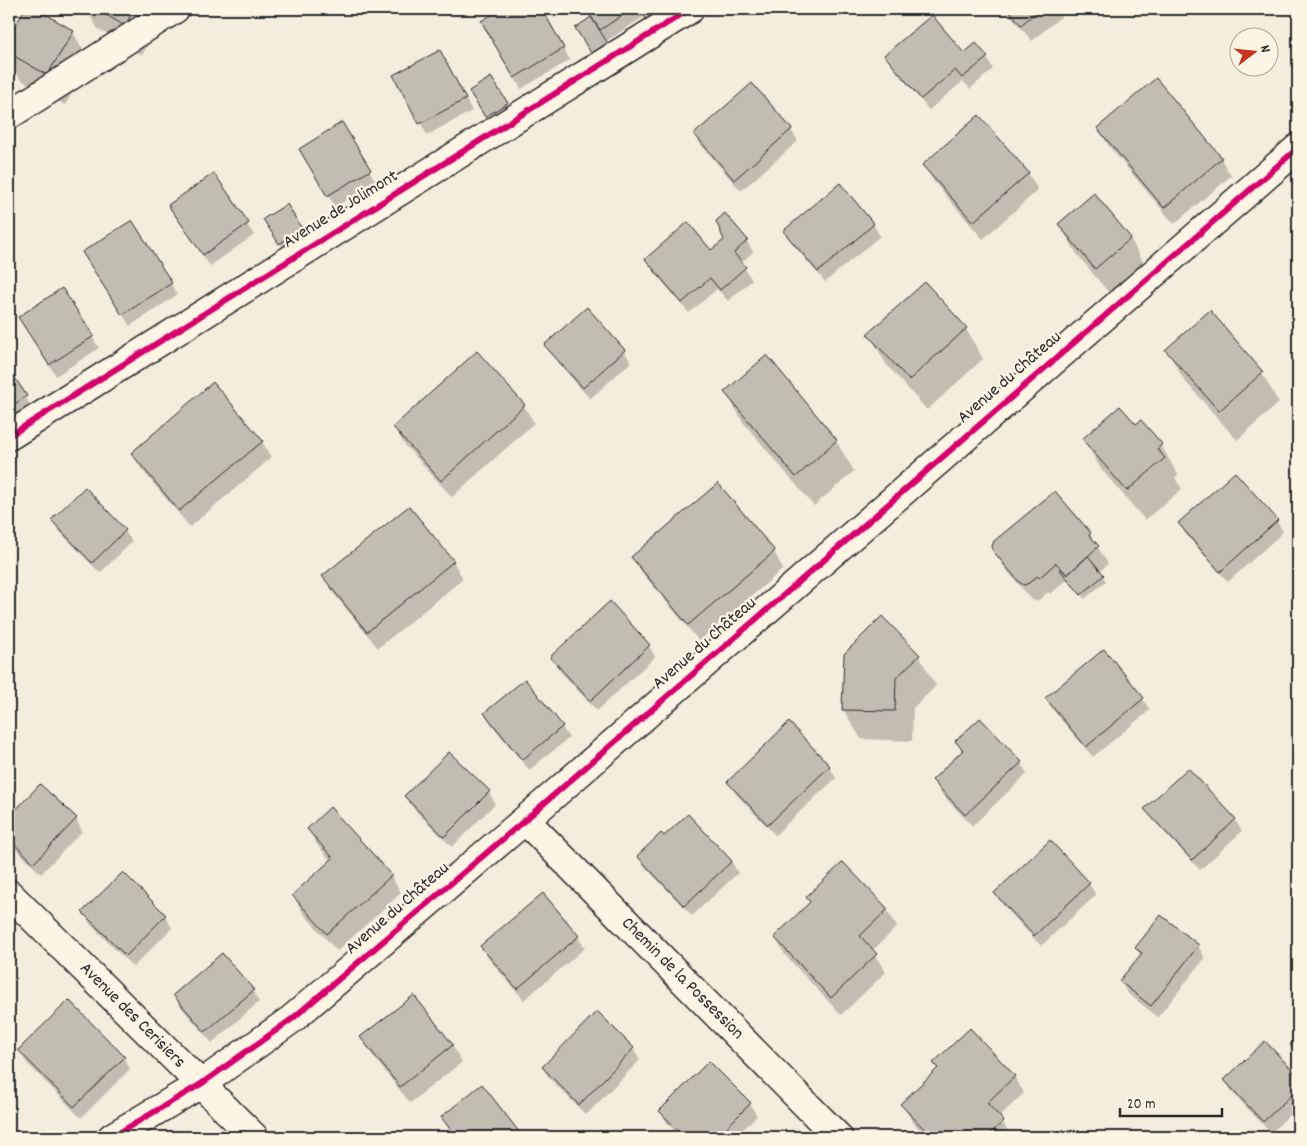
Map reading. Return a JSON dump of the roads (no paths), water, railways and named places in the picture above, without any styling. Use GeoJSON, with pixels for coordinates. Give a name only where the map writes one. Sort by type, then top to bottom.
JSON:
{"type":"FeatureCollection","features":[{"type":"Feature","properties":{"kind":"street"},"geometry":{"type":"LineString","coordinates":[[9,115],[175,9]]}},
{"type":"Feature","properties":{"kind":"street","name":"Avenue de Jolimont"},"geometry":{"type":"LineString","coordinates":[[9,436],[690,9]]}},
{"type":"Feature","properties":{"kind":"street","name":"Avenue du Château"},"geometry":{"type":"LineString","coordinates":[[112,1137],[201,1084],[292,1019],[525,820],[1298,148]]}},
{"type":"Feature","properties":{"kind":"street","name":"Chemin de la Possession"},"geometry":{"type":"LineString","coordinates":[[525,820],[838,1137]]}},
{"type":"Feature","properties":{"kind":"street","name":"Avenue des Cerisiers"},"geometry":{"type":"LineString","coordinates":[[9,894],[254,1137]]}}]}
